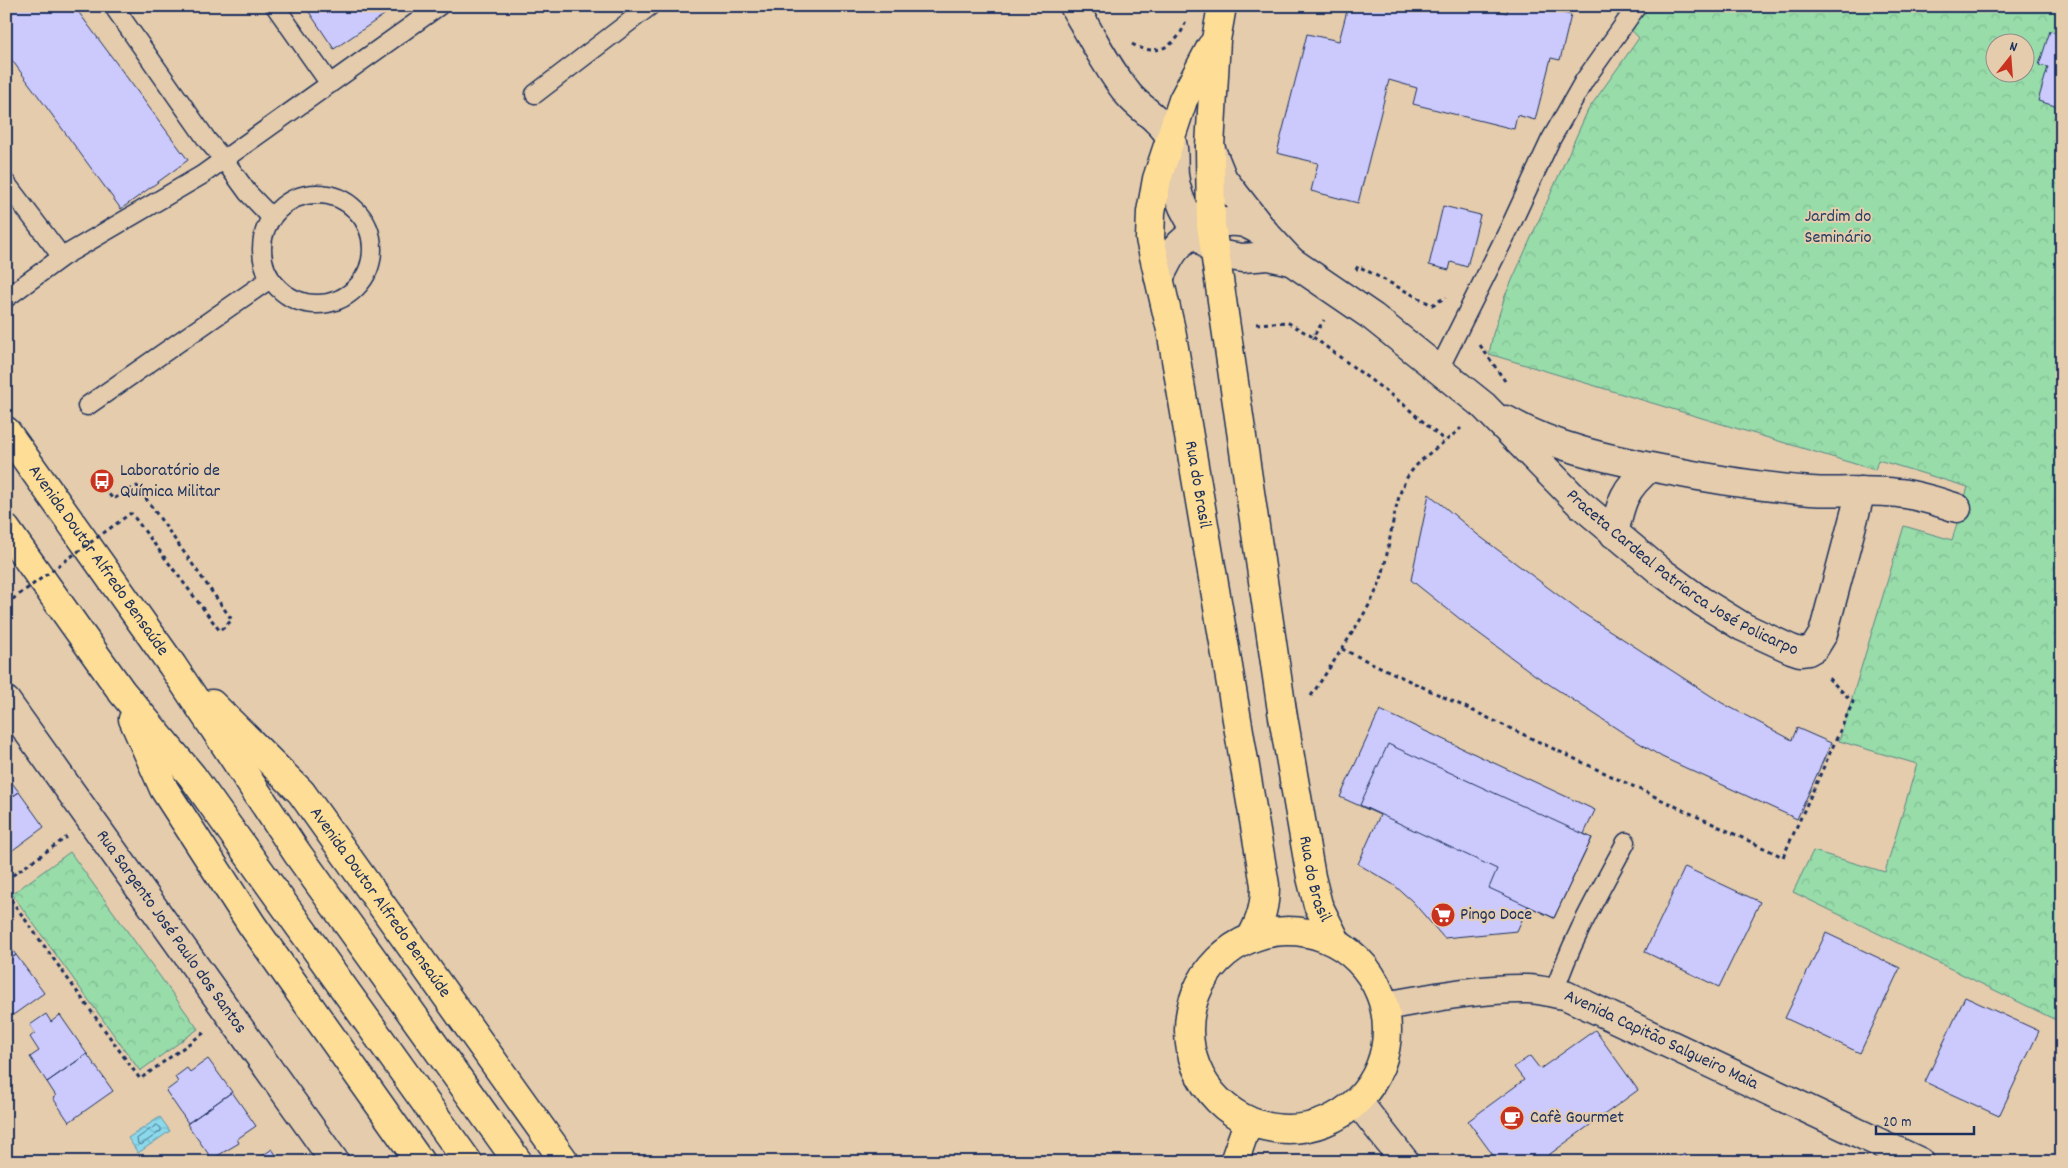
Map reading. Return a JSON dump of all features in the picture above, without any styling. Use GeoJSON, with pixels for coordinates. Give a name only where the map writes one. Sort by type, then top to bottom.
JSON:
{"type":"FeatureCollection","features":[{"type":"Feature","properties":{"kind":"main road","name":"Rua do Brasil"},"geometry":{"type":"LineString","coordinates":[[1222,6],[1216,40],[1204,229],[1216,254],[1282,711],[1311,876],[1318,905],[1337,943]]}},
{"type":"Feature","properties":{"kind":"main road","name":"Rua do Brasil"},"geometry":{"type":"LineString","coordinates":[[1216,40],[1183,100],[1157,179],[1151,212],[1150,240],[1171,330],[1265,885],[1263,913],[1251,938]]}},
{"type":"Feature","properties":{"kind":"main road","name":"Avenida Doutor Alfredo Bensaúde"},"geometry":{"type":"LineString","coordinates":[[6,431],[172,664],[297,852],[518,1162]]}},
{"type":"Feature","properties":{"kind":"main road"},"geometry":{"type":"LineString","coordinates":[[6,529],[122,692],[192,776],[468,1162]]}},
{"type":"Feature","properties":{"kind":"main road","name":"Avenida Doutor Alfredo Bensaúde"},"geometry":{"type":"LineString","coordinates":[[172,664],[301,792],[565,1162]]}},
{"type":"Feature","properties":{"kind":"main road"},"geometry":{"type":"LineString","coordinates":[[122,692],[164,789],[252,926],[420,1162]]}},
{"type":"Feature","properties":{"kind":"main road"},"geometry":{"type":"LineString","coordinates":[[1289,930],[1337,943],[1360,961],[1381,994],[1385,1006],[1388,1032],[1380,1070],[1358,1102],[1325,1124],[1286,1131],[1248,1122],[1216,1100],[1194,1067],[1187,1028],[1196,990],[1218,959],[1251,938],[1289,930]]}},
{"type":"Feature","properties":{"kind":"main road"},"geometry":{"type":"LineString","coordinates":[[1234,1162],[1248,1122]]}},
{"type":"Feature","properties":{"kind":"street"},"geometry":{"type":"LineString","coordinates":[[1074,6],[1120,83],[1130,96],[1158,122],[1171,138],[1174,176],[1179,198],[1204,229]]}},
{"type":"Feature","properties":{"kind":"street"},"geometry":{"type":"LineString","coordinates":[[1210,147],[1223,179],[1265,233],[1291,260]]}},
{"type":"Feature","properties":{"kind":"street"},"geometry":{"type":"LineString","coordinates":[[1159,278],[1175,250],[1204,229],[1222,223],[1244,223],[1265,233]]}},
{"type":"Feature","properties":{"kind":"street"},"geometry":{"type":"LineString","coordinates":[[1216,254],[1244,258],[1268,256],[1291,260]]}},
{"type":"Feature","properties":{"kind":"street","name":"Praceta Cardeal Patriarca José Policarpo"},"geometry":{"type":"LineString","coordinates":[[1291,260],[1373,317],[1484,406],[1579,503],[1660,572],[1701,601],[1743,627],[1791,649],[1800,652],[1815,647],[1823,634],[1861,491]]}},
{"type":"Feature","properties":{"kind":"street","name":"Praceta Cardeal Patriarca José Policarpo"},"geometry":{"type":"LineString","coordinates":[[1484,406],[1524,430],[1558,443],[1596,455],[1650,467],[1716,479],[1792,489],[1828,492],[1861,491],[1916,496],[1957,508]]}},
{"type":"Feature","properties":{"kind":"street"},"geometry":{"type":"LineString","coordinates":[[1614,534],[1625,494],[1634,480],[1650,467]]}},
{"type":"Feature","properties":{"kind":"street","name":"Rua Sargento José Paulo dos Santos"},"geometry":{"type":"LineString","coordinates":[[6,701],[335,1162]]}},
{"type":"Feature","properties":{"kind":"street","name":"Avenida Capitão Salgueiro Maia"},"geometry":{"type":"LineString","coordinates":[[1385,1006],[1506,989],[1528,989],[1554,993],[1584,1003],[1920,1162]]}},
{"type":"Feature","properties":{"kind":"street"},"geometry":{"type":"LineString","coordinates":[[1358,1102],[1405,1162]]}},
{"type":"Feature","properties":{"kind":"lane"},"geometry":{"type":"LineString","coordinates":[[118,6],[116,10],[207,140],[248,193],[272,218]]}},
{"type":"Feature","properties":{"kind":"lane"},"geometry":{"type":"LineString","coordinates":[[274,6],[330,84]]}},
{"type":"Feature","properties":{"kind":"lane"},"geometry":{"type":"LineString","coordinates":[[6,298],[62,257],[202,175],[439,6]]}},
{"type":"Feature","properties":{"kind":"lane"},"geometry":{"type":"LineString","coordinates":[[535,94],[650,6]]}},
{"type":"Feature","properties":{"kind":"lane"},"geometry":{"type":"LineString","coordinates":[[1439,369],[1550,141],[1584,80],[1637,6]]}},
{"type":"Feature","properties":{"kind":"lane"},"geometry":{"type":"LineString","coordinates":[[6,183],[62,257]]}},
{"type":"Feature","properties":{"kind":"lane"},"geometry":{"type":"LineString","coordinates":[[323,194],[340,199],[354,208],[365,222],[371,238],[372,258],[366,276],[354,290],[338,301],[319,304],[300,302],[283,293],[270,279],[263,262],[262,243],[266,226],[272,218],[276,211],[290,201],[306,195],[323,194]]}},
{"type":"Feature","properties":{"kind":"lane"},"geometry":{"type":"LineString","coordinates":[[87,406],[270,279]]}},
{"type":"Feature","properties":{"kind":"lane"},"geometry":{"type":"LineString","coordinates":[[1554,993],[1562,967],[1576,935],[1626,842]]}},
{"type":"Feature","properties":{"kind":"path"},"geometry":{"type":"LineString","coordinates":[[1127,38],[1132,44],[1144,50],[1160,50],[1175,42],[1183,31],[1188,14]]}},
{"type":"Feature","properties":{"kind":"path"},"geometry":{"type":"LineString","coordinates":[[1313,337],[1358,266],[1432,305],[1453,294],[1472,304]]}},
{"type":"Feature","properties":{"kind":"path"},"geometry":{"type":"LineString","coordinates":[[1225,326],[1287,322],[1313,337],[1403,404],[1445,441]]}},
{"type":"Feature","properties":{"kind":"path"},"geometry":{"type":"LineString","coordinates":[[1282,711],[1309,699],[1370,603],[1381,578],[1400,495],[1408,476],[1428,454],[1484,406],[1506,383],[1480,345],[1483,338]]}},
{"type":"Feature","properties":{"kind":"path"},"geometry":{"type":"LineString","coordinates":[[6,604],[131,513],[220,631],[232,620],[137,486],[113,499],[99,482]]}},
{"type":"Feature","properties":{"kind":"path"},"geometry":{"type":"LineString","coordinates":[[1342,649],[1783,857],[1853,702],[1800,652]]}},
{"type":"Feature","properties":{"kind":"path"},"geometry":{"type":"LineString","coordinates":[[6,880],[72,834]]}},
{"type":"Feature","properties":{"kind":"path"},"geometry":{"type":"LineString","coordinates":[[6,893],[140,1079],[211,1028]]}},
{"type":"Feature","properties":{"kind":"green space","name":"Jardim do Seminário"},"geometry":{"type":"Polygon","coordinates":[[[1609,6],[2062,6],[2062,1023],[1793,892],[1813,851],[1885,872],[1917,764],[1839,741],[1904,526],[1952,540],[1968,487],[1878,460],[1875,470],[1489,354],[1505,296],[1588,110],[1639,38],[1609,6]]]}},
{"type":"Feature","properties":{"kind":"green space"},"geometry":{"type":"Polygon","coordinates":[[[70,852],[198,1029],[140,1071],[12,894],[70,852]]]}},
{"type":"Feature","properties":{"kind":"water"},"geometry":{"type":"Polygon","coordinates":[[[160,1117],[170,1131],[138,1153],[128,1138],[160,1117]]]}},
{"type":"Feature","properties":{"kind":"building"},"geometry":{"type":"Polygon","coordinates":[[[6,6],[83,6],[77,10],[188,160],[121,209],[6,52],[6,6]]]}},
{"type":"Feature","properties":{"kind":"building"},"geometry":{"type":"Polygon","coordinates":[[[305,6],[397,6],[334,49],[305,6]]]}},
{"type":"Feature","properties":{"kind":"building"},"geometry":{"type":"Polygon","coordinates":[[[1359,6],[1481,6],[1507,13],[1508,6],[1533,6],[1571,15],[1560,60],[1551,58],[1535,120],[1517,115],[1514,129],[1413,104],[1417,88],[1389,80],[1358,203],[1311,191],[1318,163],[1277,153],[1307,34],[1339,41],[1348,7],[1358,9],[1359,6]]]}},
{"type":"Feature","properties":{"kind":"building"},"geometry":{"type":"Polygon","coordinates":[[[2062,27],[2062,108],[2038,101],[2048,67],[2039,65],[2050,31],[2060,34],[2062,27]]]}},
{"type":"Feature","properties":{"kind":"building"},"geometry":{"type":"Polygon","coordinates":[[[1443,206],[1480,215],[1467,267],[1451,262],[1449,270],[1429,265],[1443,206]]]}},
{"type":"Feature","properties":{"kind":"building"},"geometry":{"type":"Polygon","coordinates":[[[1429,494],[1478,535],[1578,610],[1722,703],[1792,740],[1797,728],[1831,743],[1797,819],[1662,757],[1535,675],[1411,580],[1429,494]]]}},
{"type":"Feature","properties":{"kind":"building"},"geometry":{"type":"Polygon","coordinates":[[[1380,710],[1595,810],[1584,834],[1592,838],[1554,918],[1528,906],[1517,931],[1444,938],[1412,901],[1394,885],[1358,864],[1380,815],[1340,797],[1380,710]]]}},
{"type":"Feature","properties":{"kind":"building"},"geometry":{"type":"Polygon","coordinates":[[[1388,744],[1592,838],[1554,918],[1489,888],[1497,869],[1360,805],[1388,744]]]}},
{"type":"Feature","properties":{"kind":"building"},"geometry":{"type":"Polygon","coordinates":[[[6,775],[19,792],[6,801],[6,775]]]}},
{"type":"Feature","properties":{"kind":"building"},"geometry":{"type":"Polygon","coordinates":[[[19,792],[44,827],[6,855],[6,801],[19,792]]]}},
{"type":"Feature","properties":{"kind":"building"},"geometry":{"type":"Polygon","coordinates":[[[1685,867],[1760,902],[1719,987],[1645,952],[1685,867]]]}},
{"type":"Feature","properties":{"kind":"building"},"geometry":{"type":"Polygon","coordinates":[[[1826,933],[1900,968],[1860,1053],[1785,1018],[1826,933]]]}},
{"type":"Feature","properties":{"kind":"building"},"geometry":{"type":"Polygon","coordinates":[[[6,941],[16,955],[6,962],[6,941]]]}},
{"type":"Feature","properties":{"kind":"building"},"geometry":{"type":"Polygon","coordinates":[[[16,955],[44,993],[13,1015],[6,1006],[6,962],[16,955]]]}},
{"type":"Feature","properties":{"kind":"building"},"geometry":{"type":"Polygon","coordinates":[[[1965,997],[2039,1031],[1999,1116],[1925,1082],[1965,997]]]}},
{"type":"Feature","properties":{"kind":"building"},"geometry":{"type":"Polygon","coordinates":[[[46,1014],[51,1022],[60,1015],[87,1054],[47,1082],[30,1057],[39,1051],[30,1037],[35,1033],[30,1025],[46,1014]]]}},
{"type":"Feature","properties":{"kind":"building"},"geometry":{"type":"Polygon","coordinates":[[[1595,1030],[1638,1090],[1539,1162],[1498,1162],[1468,1121],[1524,1080],[1514,1067],[1530,1056],[1540,1069],[1595,1030]]]}},
{"type":"Feature","properties":{"kind":"building"},"geometry":{"type":"Polygon","coordinates":[[[87,1054],[113,1091],[69,1122],[53,1098],[56,1096],[47,1082],[87,1054]]]}},
{"type":"Feature","properties":{"kind":"building"},"geometry":{"type":"Polygon","coordinates":[[[208,1059],[232,1092],[188,1123],[166,1091],[178,1082],[175,1077],[187,1068],[190,1072],[208,1059]]]}},
{"type":"Feature","properties":{"kind":"building"},"geometry":{"type":"Polygon","coordinates":[[[232,1092],[256,1126],[237,1139],[239,1143],[212,1159],[187,1124],[232,1092]]]}},
{"type":"Feature","properties":{"kind":"building"},"geometry":{"type":"Polygon","coordinates":[[[272,1149],[281,1162],[254,1162],[272,1149]]]}},
{"type":"Feature","properties":{"kind":"building"},"geometry":{"type":"Polygon","coordinates":[[[1684,1153],[1691,1162],[1673,1162],[1684,1153]]]}},
{"type":"Feature","properties":{"kind":"place","name":"Laboratório de Química Militar"},"geometry":{"type":"Point","coordinates":[102,481]}},
{"type":"Feature","properties":{"kind":"place","name":"Pingo Doce"},"geometry":{"type":"Point","coordinates":[1443,915]}},
{"type":"Feature","properties":{"kind":"place","name":"Cafè Gourmet"},"geometry":{"type":"Point","coordinates":[1512,1118]}}]}
